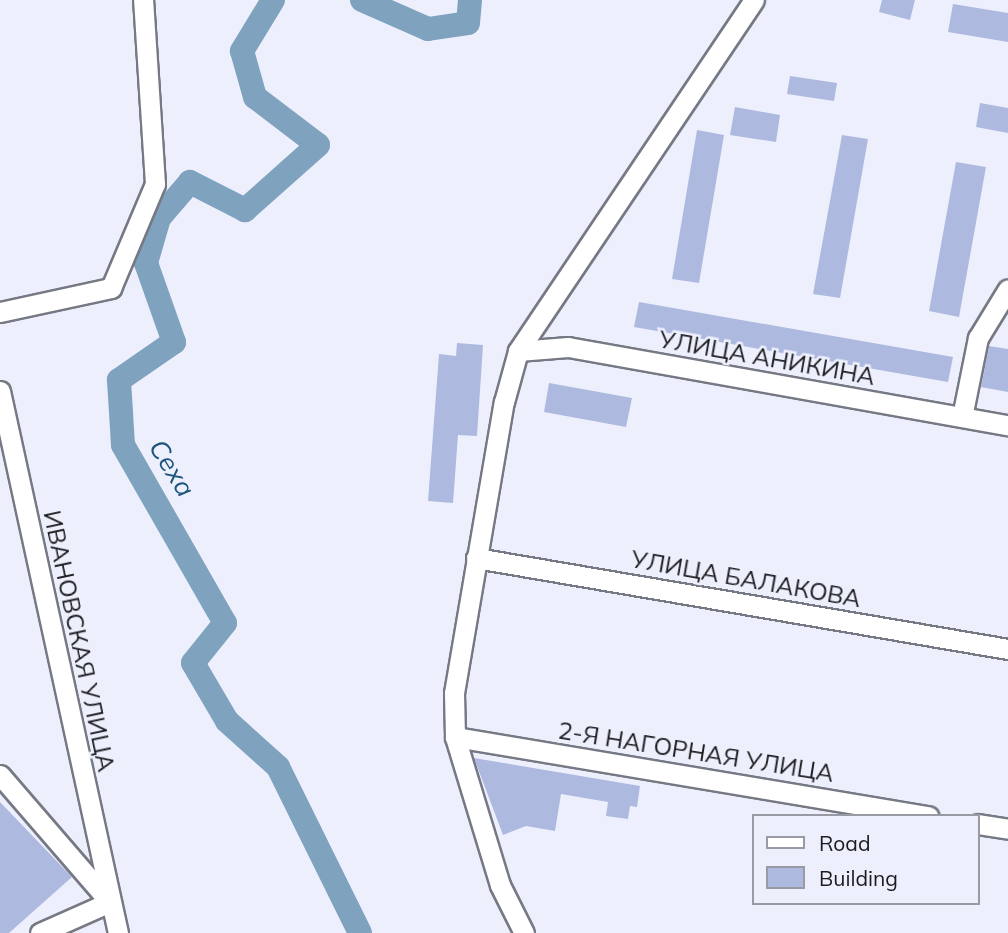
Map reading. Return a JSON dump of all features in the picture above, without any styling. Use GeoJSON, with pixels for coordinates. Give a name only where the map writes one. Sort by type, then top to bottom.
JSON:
{"type":"FeatureCollection","features":[{"type":"Feature","properties":{"kind":"street"},"geometry":{"type":"LineString","coordinates":[[0,312],[111,288],[155,184],[143,0]]}},
{"type":"Feature","properties":{"kind":"street"},"geometry":{"type":"LineString","coordinates":[[524,933],[500,885],[455,737],[458,652],[518,351],[754,0]]}},
{"type":"Feature","properties":{"kind":"street"},"geometry":{"type":"LineString","coordinates":[[962,417],[978,338],[1008,289]]}},
{"type":"Feature","properties":{"kind":"street","name":"УЛИЦА АНИКИНА"},"geometry":{"type":"LineString","coordinates":[[518,351],[568,347],[1008,425]]}},
{"type":"Feature","properties":{"kind":"street","name":"ИВАНОВСКАЯ УЛИЦА"},"geometry":{"type":"LineString","coordinates":[[0,391],[117,933]]}},
{"type":"Feature","properties":{"kind":"street","name":"УЛИЦА БАЛАКОВА"},"geometry":{"type":"LineString","coordinates":[[476,558],[1008,649]]}},
{"type":"Feature","properties":{"kind":"street","name":"2-Я НАГОРНАЯ УЛИЦА"},"geometry":{"type":"LineString","coordinates":[[455,737],[916,814]]}},
{"type":"Feature","properties":{"kind":"street"},"geometry":{"type":"LineString","coordinates":[[0,775],[110,902],[40,933]]}},
{"type":"Feature","properties":{"kind":"street"},"geometry":{"type":"LineString","coordinates":[[980,824],[1008,829]]}},
{"type":"Feature","properties":{"kind":"building"},"geometry":{"type":"Polygon","coordinates":[[[882,0],[915,0],[910,20],[879,12],[882,0]]]}},
{"type":"Feature","properties":{"kind":"building"},"geometry":{"type":"Polygon","coordinates":[[[953,4],[1008,13],[1008,42],[948,32],[953,4]]]}},
{"type":"Feature","properties":{"kind":"building"},"geometry":{"type":"Polygon","coordinates":[[[790,76],[837,83],[834,101],[787,94],[790,76]]]}},
{"type":"Feature","properties":{"kind":"building"},"geometry":{"type":"Polygon","coordinates":[[[980,103],[1008,108],[1008,133],[976,127],[980,103]]]}},
{"type":"Feature","properties":{"kind":"building"},"geometry":{"type":"Polygon","coordinates":[[[735,107],[780,115],[776,142],[730,135],[735,107]]]}},
{"type":"Feature","properties":{"kind":"building"},"geometry":{"type":"Polygon","coordinates":[[[697,130],[724,135],[699,283],[672,279],[697,130]]]}},
{"type":"Feature","properties":{"kind":"building"},"geometry":{"type":"Polygon","coordinates":[[[842,135],[868,139],[840,298],[813,294],[842,135]]]}},
{"type":"Feature","properties":{"kind":"building"},"geometry":{"type":"Polygon","coordinates":[[[956,162],[986,167],[959,317],[929,311],[956,162]]]}},
{"type":"Feature","properties":{"kind":"building"},"geometry":{"type":"Polygon","coordinates":[[[639,302],[953,357],[948,382],[634,327],[639,302]]]}},
{"type":"Feature","properties":{"kind":"building"},"geometry":{"type":"Polygon","coordinates":[[[457,343],[483,345],[477,436],[458,435],[453,503],[428,501],[439,354],[456,356],[457,343]]]}},
{"type":"Feature","properties":{"kind":"building"},"geometry":{"type":"Polygon","coordinates":[[[989,346],[1008,349],[1008,392],[981,387],[989,346]]]}},
{"type":"Feature","properties":{"kind":"building"},"geometry":{"type":"Polygon","coordinates":[[[549,383],[632,398],[626,427],[544,412],[549,383]]]}},
{"type":"Feature","properties":{"kind":"building"},"geometry":{"type":"Polygon","coordinates":[[[474,758],[640,786],[637,807],[630,806],[628,819],[606,816],[608,802],[561,794],[555,831],[526,826],[503,835],[474,758]]]}},
{"type":"Feature","properties":{"kind":"building"},"geometry":{"type":"Polygon","coordinates":[[[0,802],[72,877],[9,933],[0,933],[0,802]]]}},
{"type":"Feature","properties":{"kind":"waterway","name":"Сеха"},"geometry":{"type":"LineString","coordinates":[[273,0],[242,51],[255,97],[318,145],[245,210],[190,182],[159,218],[146,263],[174,342],[119,380],[123,445],[225,623],[193,663],[227,721],[278,767],[360,933]]}},
{"type":"Feature","properties":{"kind":"waterway","name":"Сеха"},"geometry":{"type":"LineString","coordinates":[[362,0],[428,29],[468,23],[470,0]]}}]}
